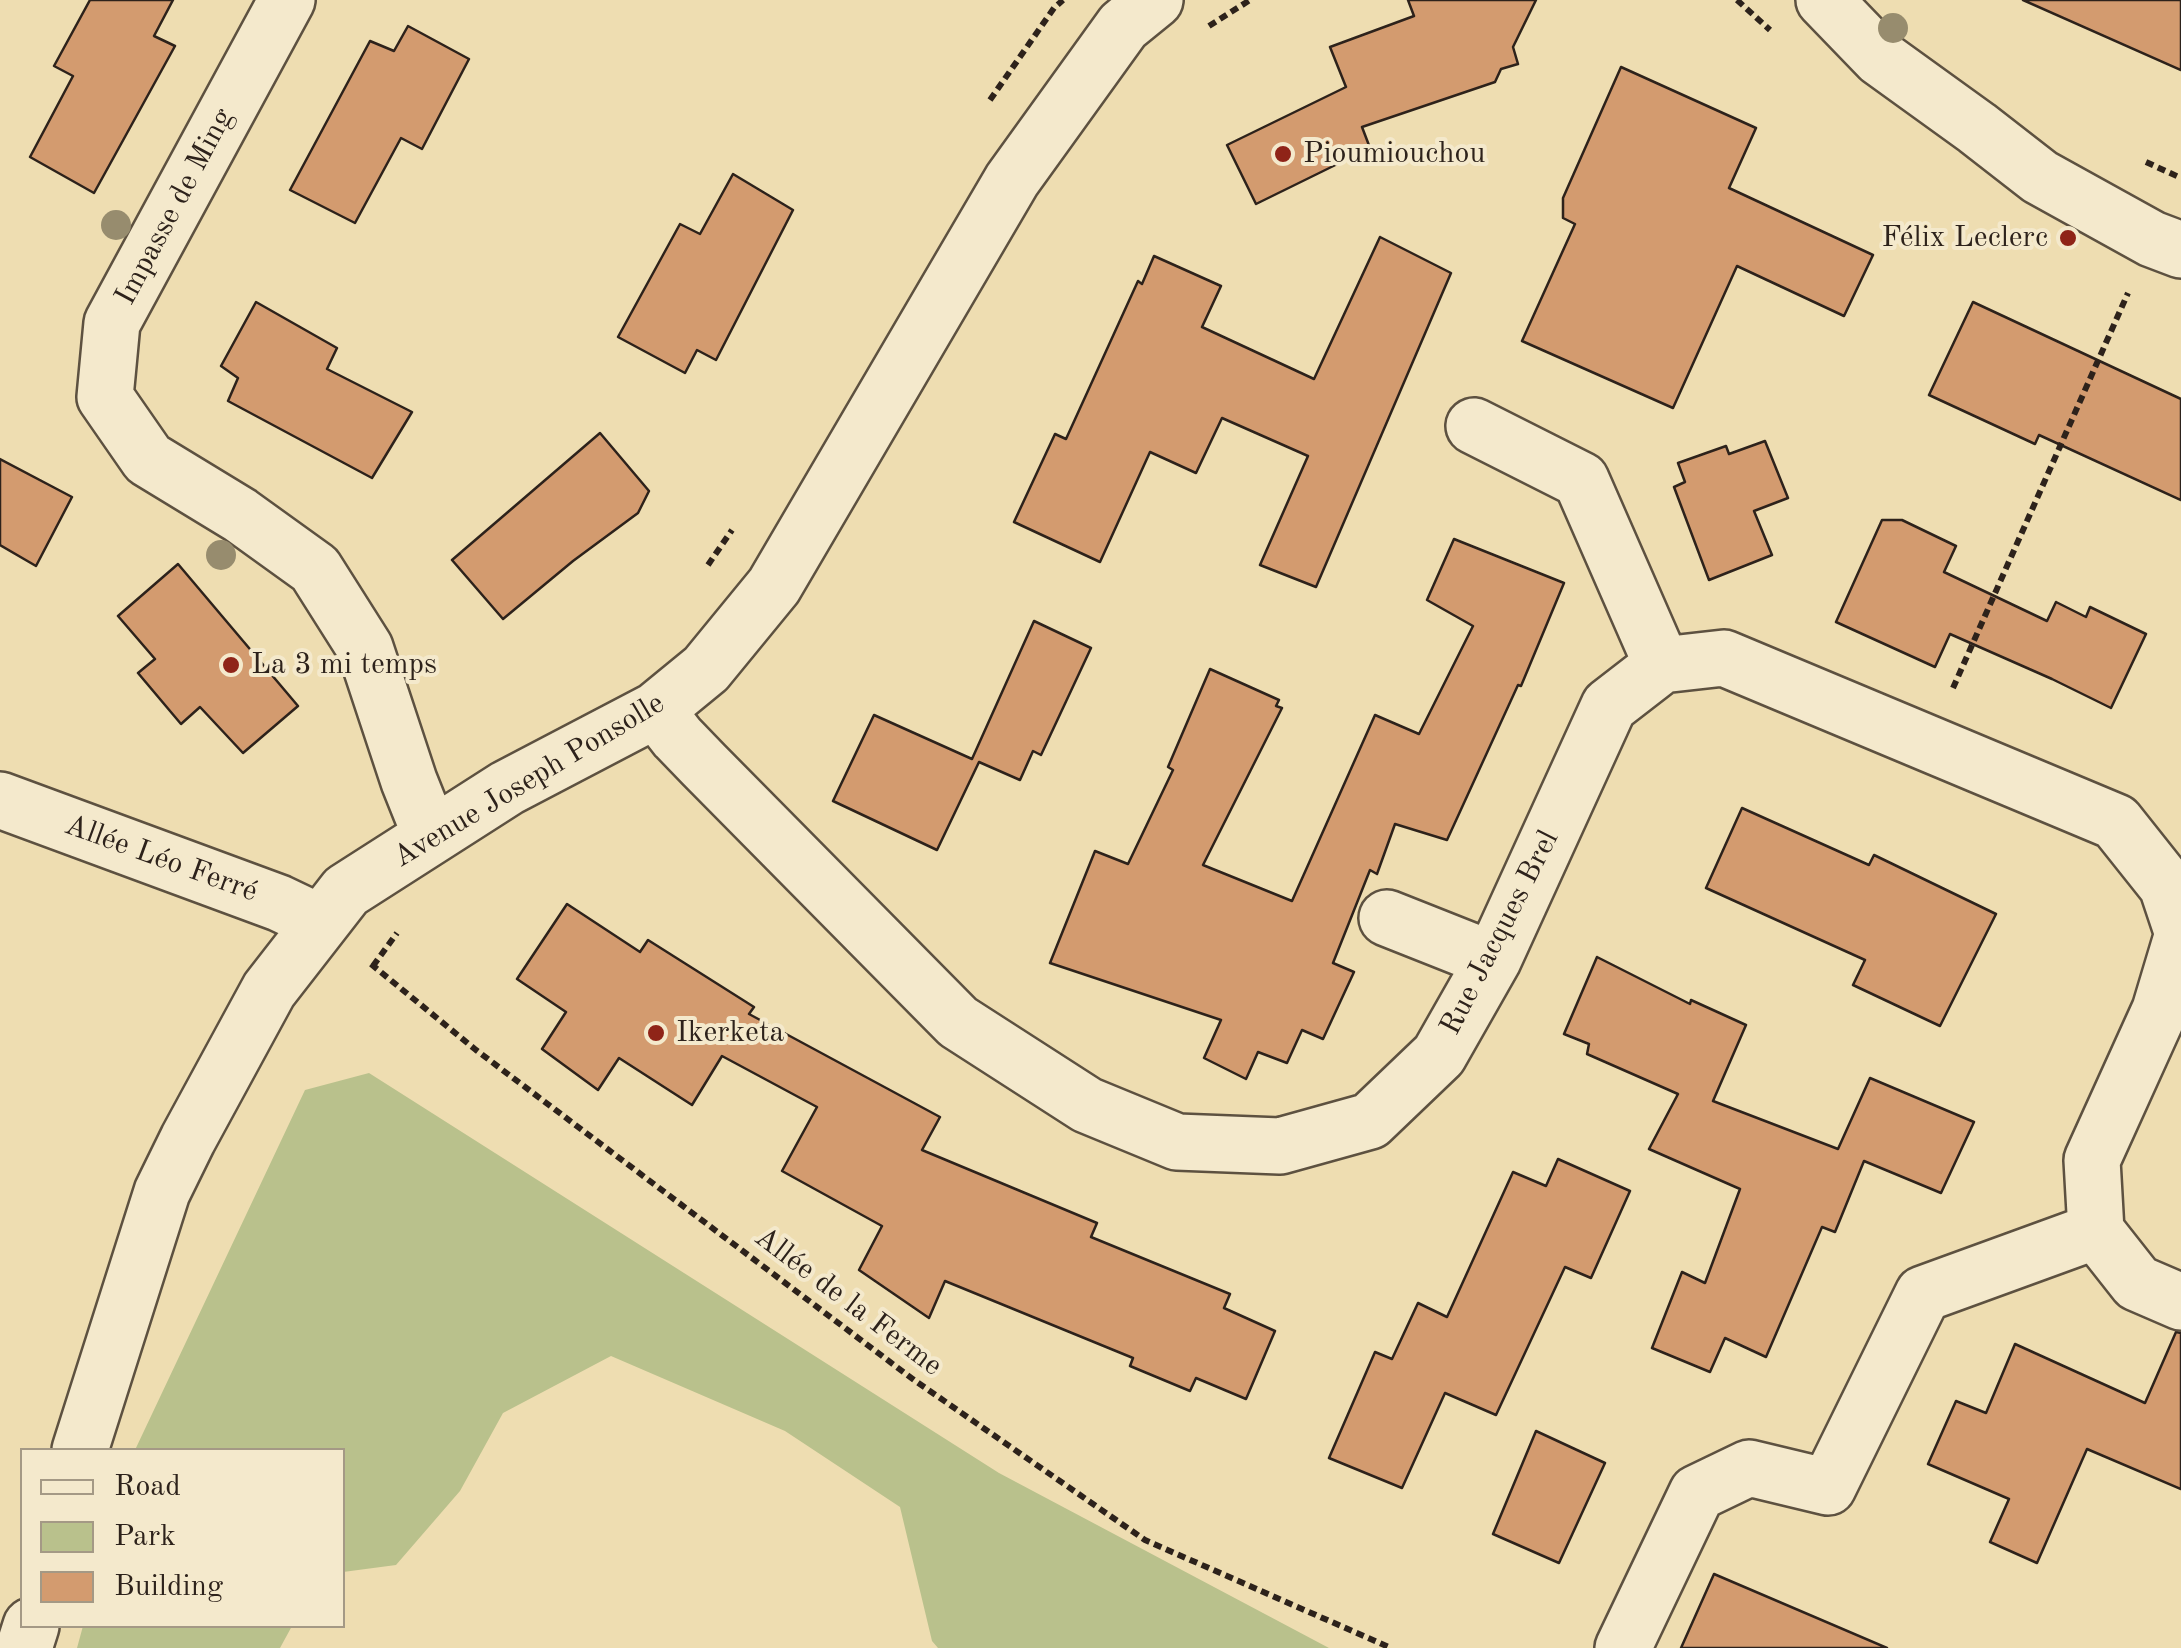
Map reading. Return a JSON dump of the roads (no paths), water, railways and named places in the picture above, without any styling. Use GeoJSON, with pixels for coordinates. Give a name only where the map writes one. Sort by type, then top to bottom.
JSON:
{"type":"FeatureCollection","features":[{"type":"Feature","properties":{"kind":"street","name":"Impasse de Ming"},"geometry":{"type":"LineString","coordinates":[[286,0],[112,322],[106,397],[148,459],[240,516],[315,569],[365,648],[431,836]]}},
{"type":"Feature","properties":{"kind":"street","name":"Avenue Joseph Ponsolle"},"geometry":{"type":"LineString","coordinates":[[81,1448],[162,1192],[270,990],[346,891],[507,788],[656,710],[706,669],[774,586],[1012,180],[1123,26],[1155,0]]}},
{"type":"Feature","properties":{"kind":"street"},"geometry":{"type":"LineString","coordinates":[[1824,0],[1880,58],[2040,176],[2166,244]]}},
{"type":"Feature","properties":{"kind":"street"},"geometry":{"type":"LineString","coordinates":[[1474,426],[1581,480],[1662,665],[1724,658],[2116,822],[2176,898]]}},
{"type":"Feature","properties":{"kind":"street","name":"Rue Jacques Brel"},"geometry":{"type":"LineString","coordinates":[[656,710],[704,765],[958,1022],[1087,1105],[1178,1142],[1280,1146],[1370,1121],[1439,1055],[1493,960],[1609,706],[1662,665]]}},
{"type":"Feature","properties":{"kind":"street","name":"Allée Léo Ferré"},"geometry":{"type":"LineString","coordinates":[[0,800],[279,903],[321,923]]}},
{"type":"Feature","properties":{"kind":"street"},"geometry":{"type":"LineString","coordinates":[[1387,918],[1493,960]]}},
{"type":"Feature","properties":{"kind":"street"},"geometry":{"type":"LineString","coordinates":[[2181,940],[2160,1010],[2092,1160],[2096,1231],[2137,1283],[2181,1302]]}},
{"type":"Feature","properties":{"kind":"street"},"geometry":{"type":"LineString","coordinates":[[1623,1648],[1697,1492],[1749,1468],[1828,1487],[1923,1294],[2096,1231]]}},
{"type":"Feature","properties":{"kind":"place","name":"Pioumiouchou"},"geometry":{"type":"Point","coordinates":[1283,154]}},
{"type":"Feature","properties":{"kind":"place","name":"Félix Leclerc"},"geometry":{"type":"Point","coordinates":[2068,238]}},
{"type":"Feature","properties":{"kind":"place","name":"La 3 mi temps"},"geometry":{"type":"Point","coordinates":[231,665]}},
{"type":"Feature","properties":{"kind":"place","name":"Ikerketa"},"geometry":{"type":"Point","coordinates":[656,1033]}}]}
